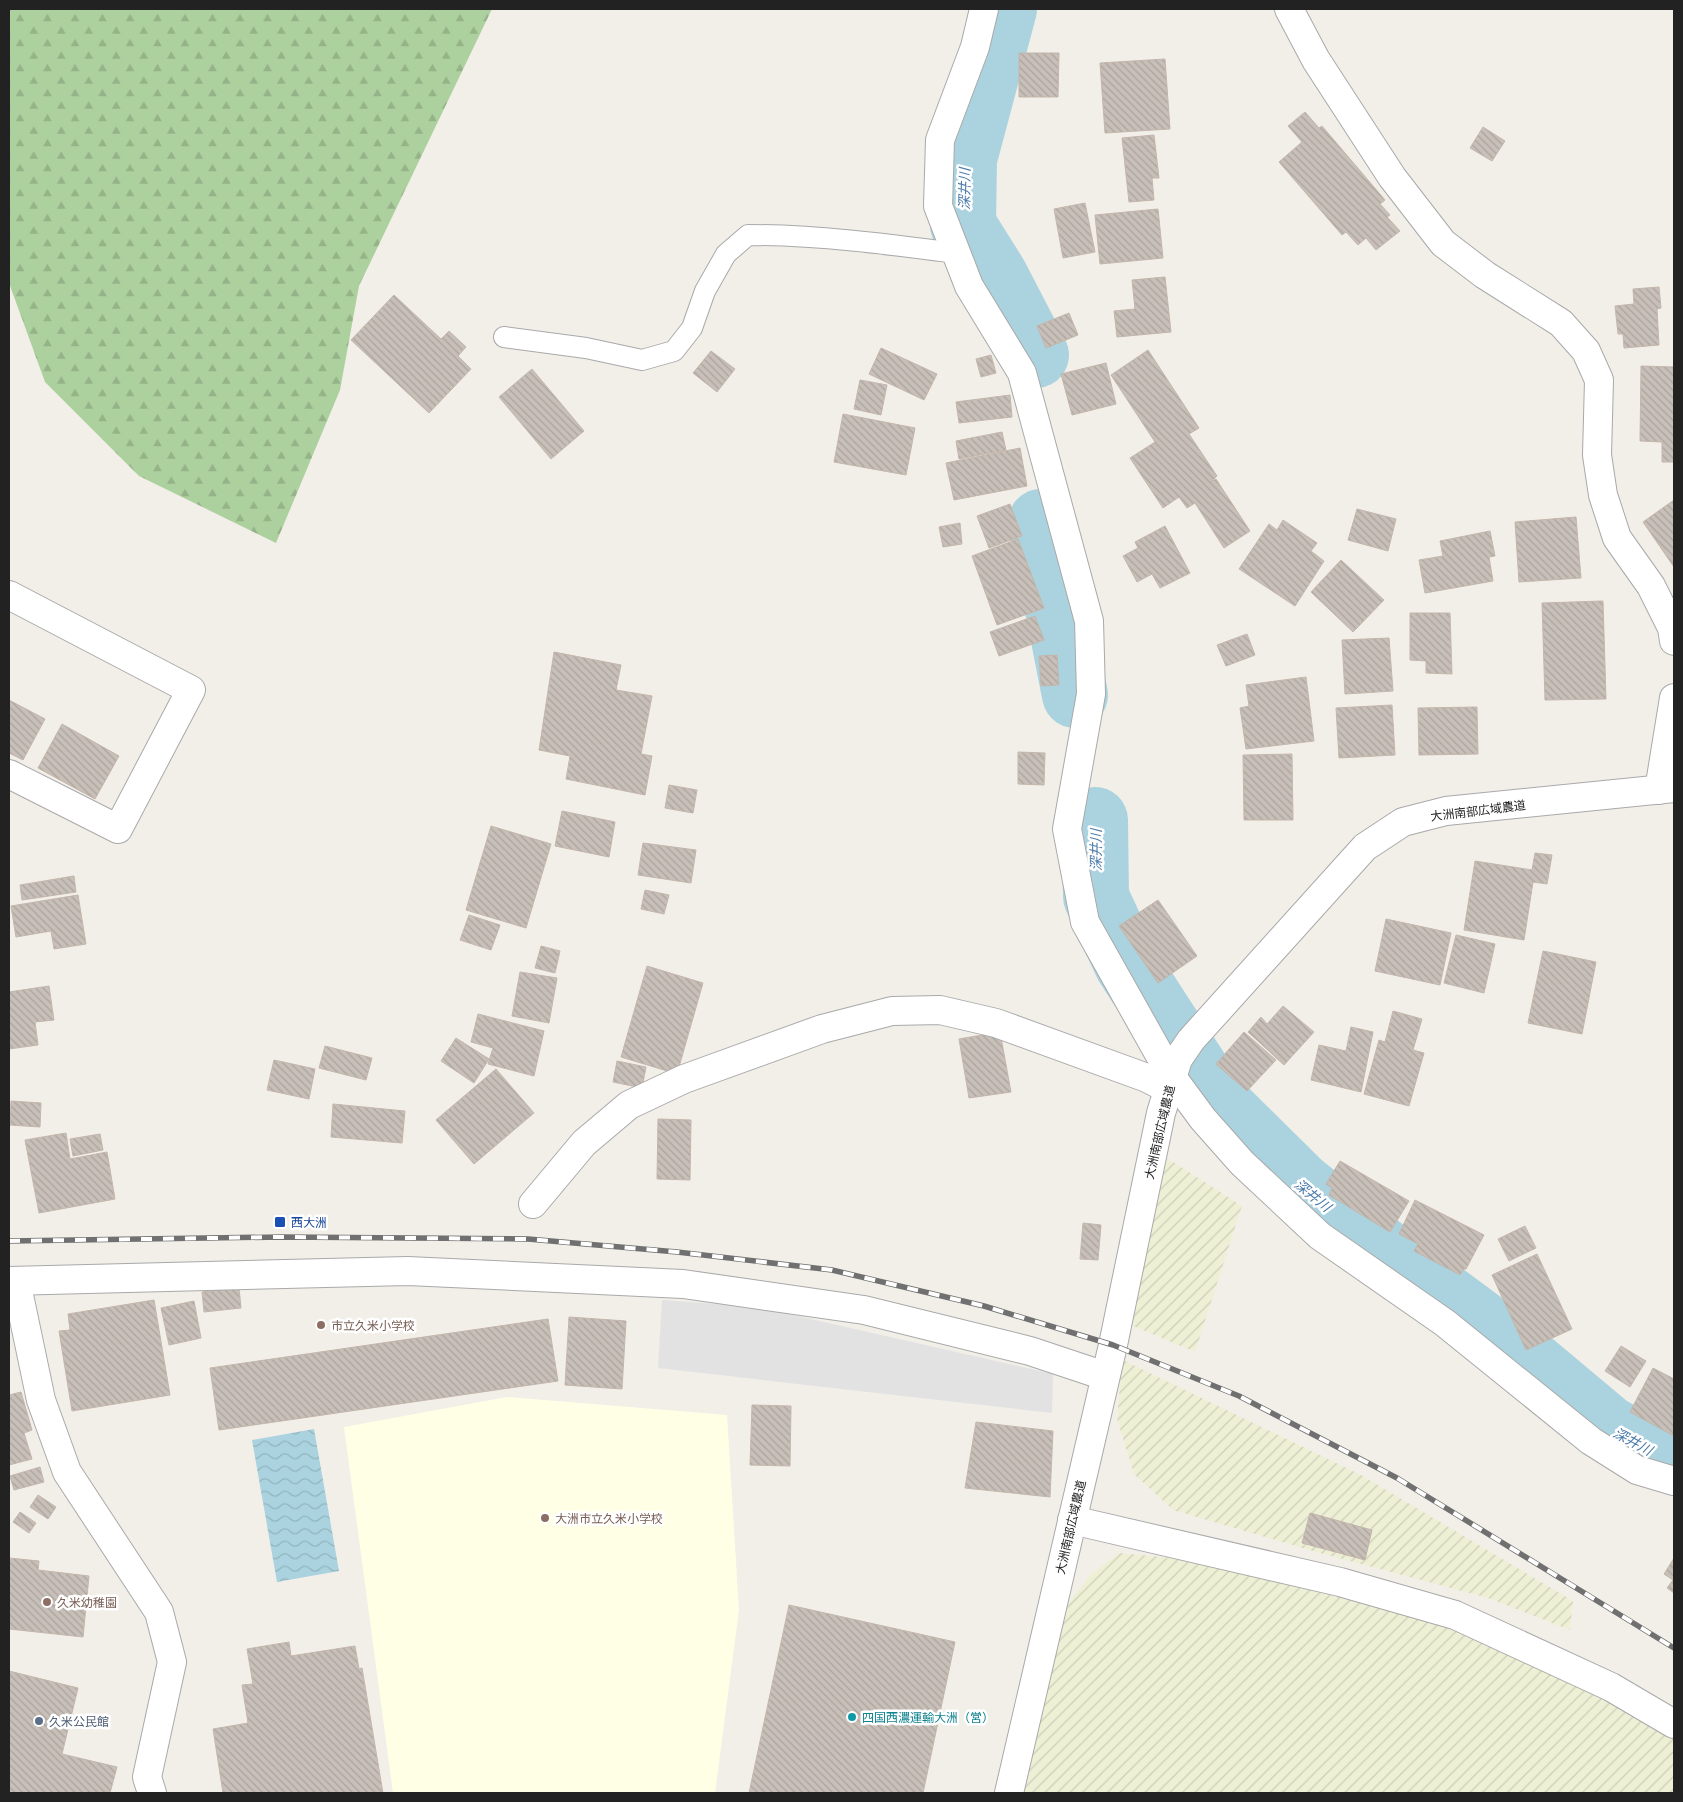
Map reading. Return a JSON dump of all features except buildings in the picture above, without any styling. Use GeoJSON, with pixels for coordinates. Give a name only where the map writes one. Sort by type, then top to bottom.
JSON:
{"type":"FeatureCollection","features":[{"type":"Feature","properties":{"kind":"street"},"geometry":{"type":"LineString","coordinates":[[984,9],[975,47],[940,140],[938,206],[969,286],[1022,373],[1089,621],[1091,694],[1067,829],[1085,922],[1177,1066],[1203,1119],[1242,1163],[1320,1236],[1445,1323],[1591,1441],[1636,1470],[1674,1482]]}},
{"type":"Feature","properties":{"kind":"street"},"geometry":{"type":"LineString","coordinates":[[1289,9],[1316,60],[1392,178],[1443,243],[1485,275],[1561,323],[1586,352],[1599,380],[1597,455],[1603,495],[1617,538],[1651,586],[1672,628],[1674,641]]}},
{"type":"Feature","properties":{"kind":"street"},"geometry":{"type":"LineString","coordinates":[[9,595],[191,690],[118,828],[9,774]]}},
{"type":"Feature","properties":{"kind":"street"},"geometry":{"type":"LineString","coordinates":[[1667,789],[1674,698]]}},
{"type":"Feature","properties":{"kind":"street","name":"大洲南部広域農道"},"geometry":{"type":"LineString","coordinates":[[1009,1793],[1177,1066],[1365,847],[1403,822],[1446,811],[1667,789]]}},
{"type":"Feature","properties":{"kind":"street"},"geometry":{"type":"LineString","coordinates":[[533,1204],[584,1143],[629,1105],[684,1079],[822,1029],[892,1011],[940,1010],[996,1023],[1147,1078],[1177,1066]]}},
{"type":"Feature","properties":{"kind":"street"},"geometry":{"type":"LineString","coordinates":[[152,1793],[148,1777],[172,1662],[159,1612],[67,1472],[41,1400],[12,1281],[408,1271],[683,1284],[864,1310],[1030,1351],[1104,1376]]}},
{"type":"Feature","properties":{"kind":"street"},"geometry":{"type":"LineString","coordinates":[[1072,1520],[1340,1582],[1455,1615],[1611,1687],[1674,1724]]}},
{"type":"Feature","properties":{"kind":"lane"},"geometry":{"type":"LineString","coordinates":[[504,337],[586,348],[642,360],[674,351],[692,328],[705,291],[726,254],[748,235],[783,235],[862,241],[956,253]]}},
{"type":"Feature","properties":{"kind":"shaded area"},"geometry":{"type":"Polygon","coordinates":[[[1167,1158],[1242,1206],[1195,1352],[1131,1325],[1167,1158]]]}},
{"type":"Feature","properties":{"kind":"shaded area"},"geometry":{"type":"Polygon","coordinates":[[[662,1300],[758,1307],[1053,1374],[1052,1413],[658,1368],[662,1300]]]}},
{"type":"Feature","properties":{"kind":"shaded area"},"geometry":{"type":"Polygon","coordinates":[[[1125,1361],[1361,1475],[1573,1601],[1570,1630],[1488,1598],[1320,1553],[1173,1510],[1134,1474],[1117,1419],[1121,1373],[1125,1361]]]}},
{"type":"Feature","properties":{"kind":"shaded area","name":"大洲市立久米小学校"},"geometry":{"type":"Polygon","coordinates":[[[507,1397],[727,1415],[739,1610],[715,1793],[393,1793],[344,1427],[507,1397]]]}},
{"type":"Feature","properties":{"kind":"shaded area"},"geometry":{"type":"Polygon","coordinates":[[[1119,1553],[1163,1557],[1215,1566],[1351,1599],[1456,1630],[1606,1699],[1674,1739],[1674,1793],[1021,1793],[1060,1626],[1070,1601],[1090,1575],[1119,1553]]]}},
{"type":"Feature","properties":{"kind":"green space"},"geometry":{"type":"Polygon","coordinates":[[[9,9],[492,9],[359,286],[340,390],[276,543],[139,476],[45,382],[9,283],[9,9]]]}},
{"type":"Feature","properties":{"kind":"water"},"geometry":{"type":"Polygon","coordinates":[[[314,1429],[339,1571],[277,1582],[252,1440],[314,1429]]]}},
{"type":"Feature","properties":{"kind":"waterway","name":"深井川"},"geometry":{"type":"LineString","coordinates":[[1004,9],[964,159],[963,225],[995,276],[1036,355]]}},
{"type":"Feature","properties":{"kind":"waterway","name":"深井川"},"geometry":{"type":"LineString","coordinates":[[1041,522],[1075,695]]}},
{"type":"Feature","properties":{"kind":"waterway","name":"深井川"},"geometry":{"type":"LineString","coordinates":[[1095,820],[1096,897],[1127,964],[1218,1104],[1300,1185],[1378,1247],[1498,1336],[1609,1429],[1655,1453],[1674,1460]]}},
{"type":"Feature","properties":{"kind":"railway"},"geometry":{"type":"LineString","coordinates":[[9,1241],[281,1237],[528,1239],[677,1252],[832,1270],[984,1306],[1113,1345],[1239,1396],[1397,1478],[1674,1648]]}},
{"type":"Feature","properties":{"kind":"place","name":"西大洲"},"geometry":{"type":"Point","coordinates":[280,1222]}},
{"type":"Feature","properties":{"kind":"place","name":"市立久米小学校"},"geometry":{"type":"Point","coordinates":[321,1325]}},
{"type":"Feature","properties":{"kind":"place","name":"大洲市立久米小学校"},"geometry":{"type":"Point","coordinates":[545,1518]}},
{"type":"Feature","properties":{"kind":"place","name":"久米幼稚園"},"geometry":{"type":"Point","coordinates":[47,1602]}},
{"type":"Feature","properties":{"kind":"place","name":"四国西濃運輸大洲（営）"},"geometry":{"type":"Point","coordinates":[852,1717]}},
{"type":"Feature","properties":{"kind":"place","name":"久米公民館"},"geometry":{"type":"Point","coordinates":[39,1721]}}]}
